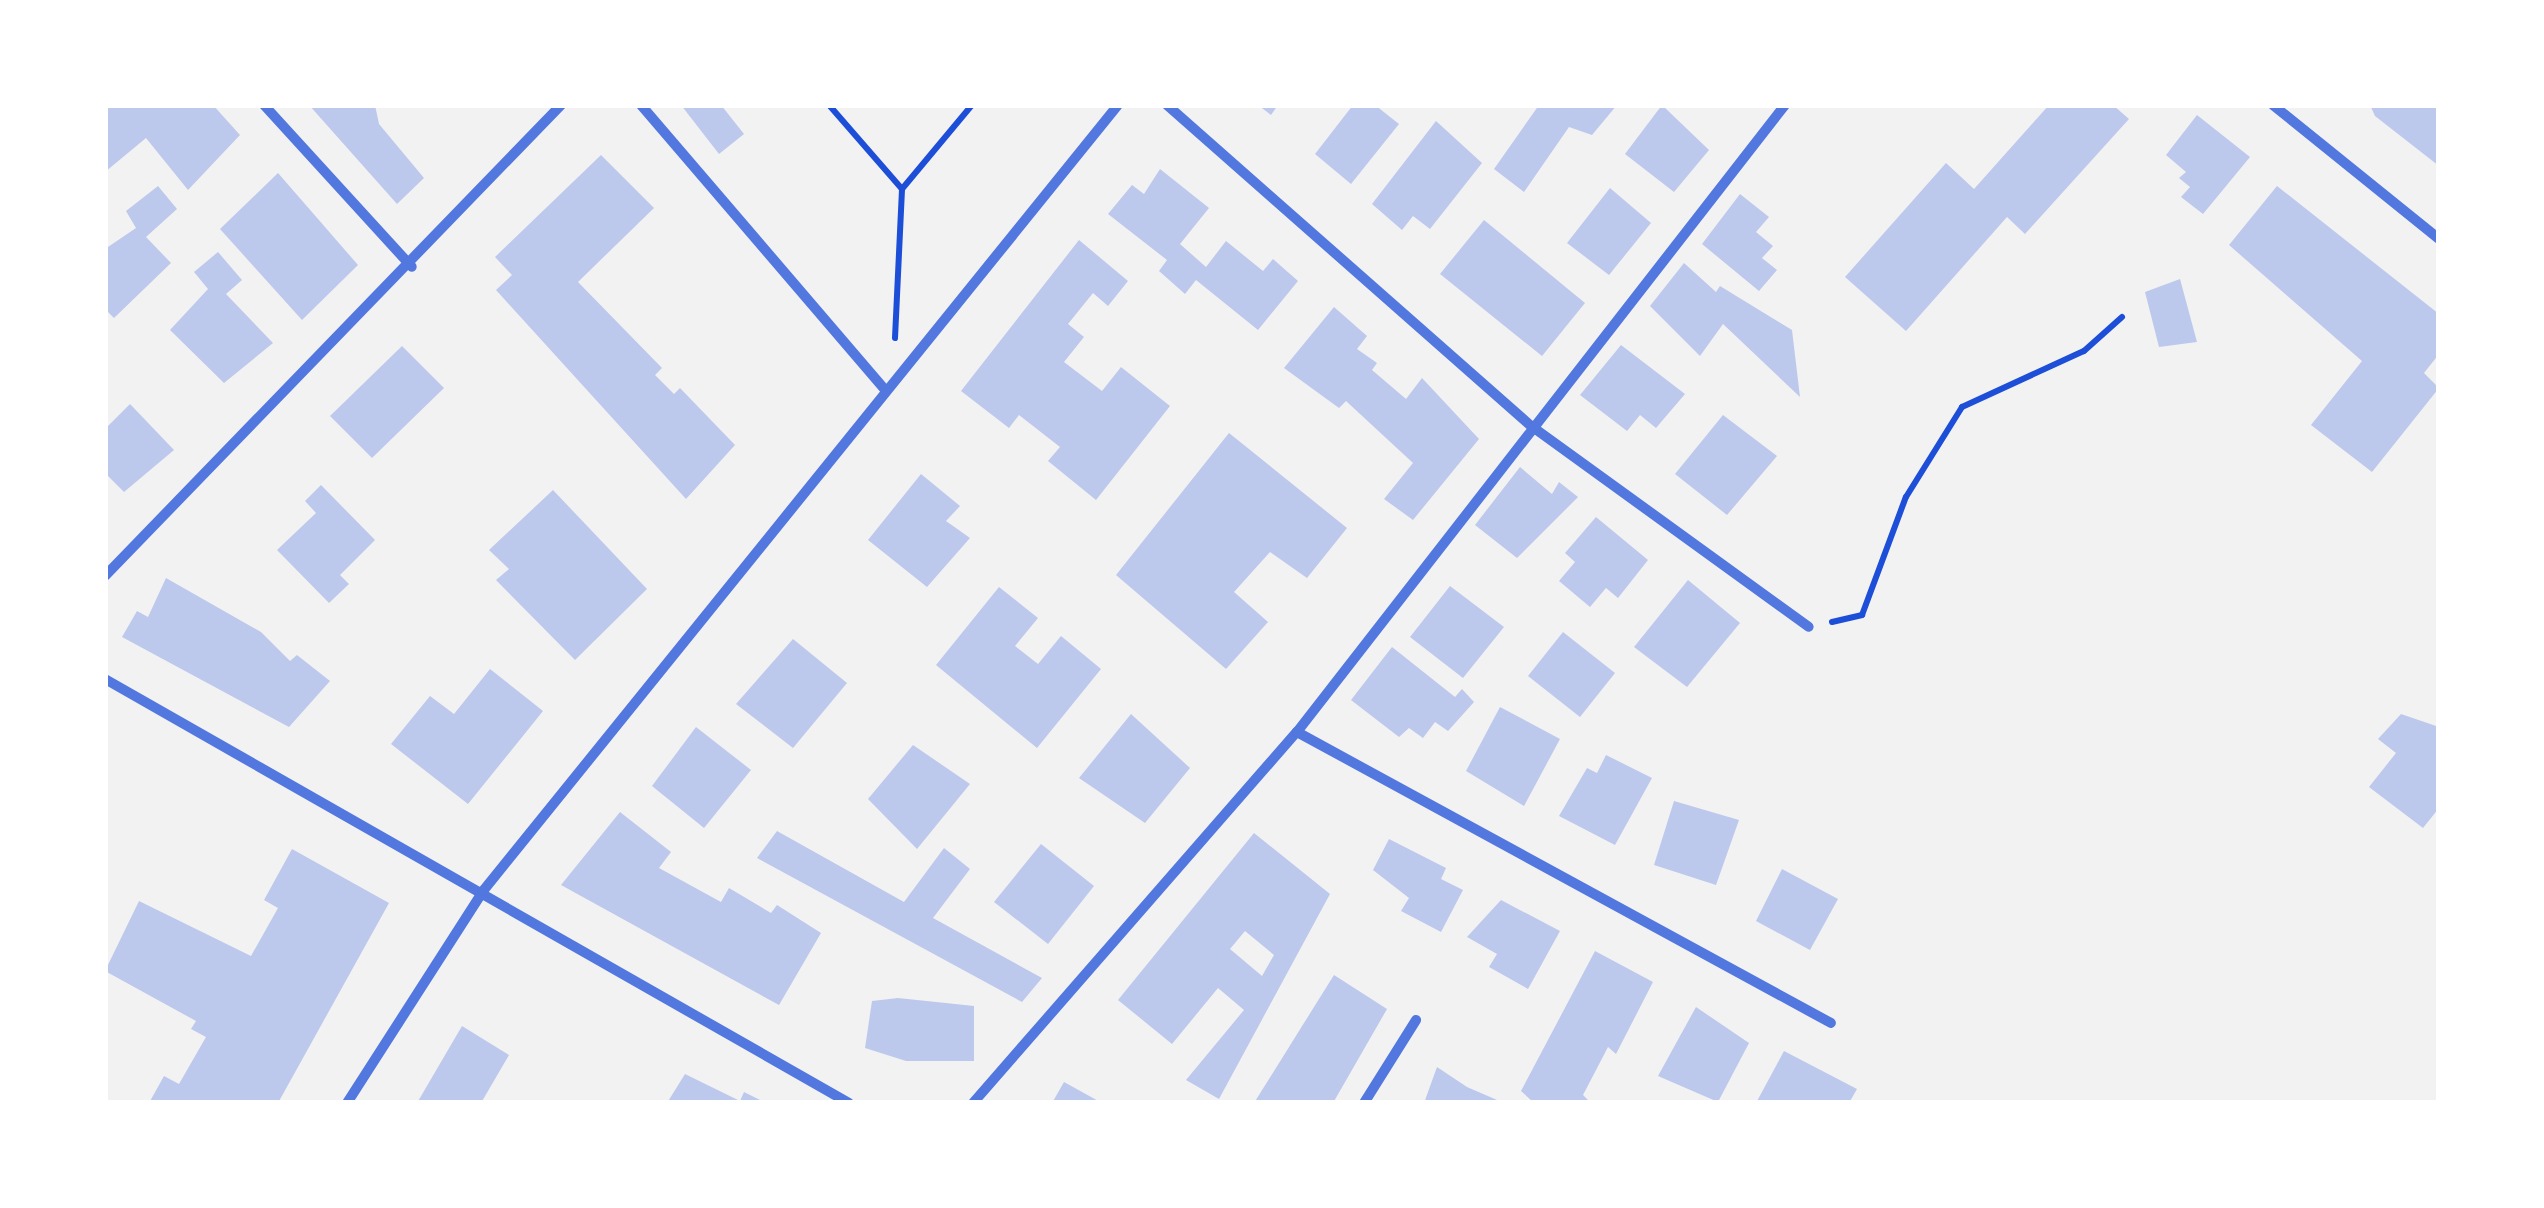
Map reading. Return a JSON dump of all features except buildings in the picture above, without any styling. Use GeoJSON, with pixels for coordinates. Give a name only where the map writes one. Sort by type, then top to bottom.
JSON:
{"type":"FeatureCollection","features":[{"type":"Feature","properties":{"kind":"street"},"geometry":{"type":"LineString","coordinates":[[264,105],[412,267]]}},
{"type":"Feature","properties":{"kind":"street"},"geometry":{"type":"LineString","coordinates":[[105,576],[412,267],[561,105]]}},
{"type":"Feature","properties":{"kind":"street"},"geometry":{"type":"LineString","coordinates":[[642,105],[883,387]]}},
{"type":"Feature","properties":{"kind":"street"},"geometry":{"type":"LineString","coordinates":[[347,1103],[483,891],[883,387],[1118,105]]}},
{"type":"Feature","properties":{"kind":"street"},"geometry":{"type":"LineString","coordinates":[[1167,105],[1534,428],[1808,627]]}},
{"type":"Feature","properties":{"kind":"street"},"geometry":{"type":"LineString","coordinates":[[973,1103],[1297,732],[1784,105]]}},
{"type":"Feature","properties":{"kind":"street"},"geometry":{"type":"LineString","coordinates":[[2273,105],[2439,239]]}},
{"type":"Feature","properties":{"kind":"street"},"geometry":{"type":"LineString","coordinates":[[105,679],[850,1103]]}},
{"type":"Feature","properties":{"kind":"street"},"geometry":{"type":"LineString","coordinates":[[1297,732],[1831,1023]]}},
{"type":"Feature","properties":{"kind":"street"},"geometry":{"type":"LineString","coordinates":[[1364,1103],[1416,1020]]}},
{"type":"Feature","properties":{"kind":"path"},"geometry":{"type":"LineString","coordinates":[[828,105],[902,189]]}},
{"type":"Feature","properties":{"kind":"path"},"geometry":{"type":"LineString","coordinates":[[893,375],[902,189],[972,105]]}},
{"type":"Feature","properties":{"kind":"path"},"geometry":{"type":"LineString","coordinates":[[1808,627],[1862,615],[1906,496],[1962,406],[2084,351],[2122,317]]}}]}
